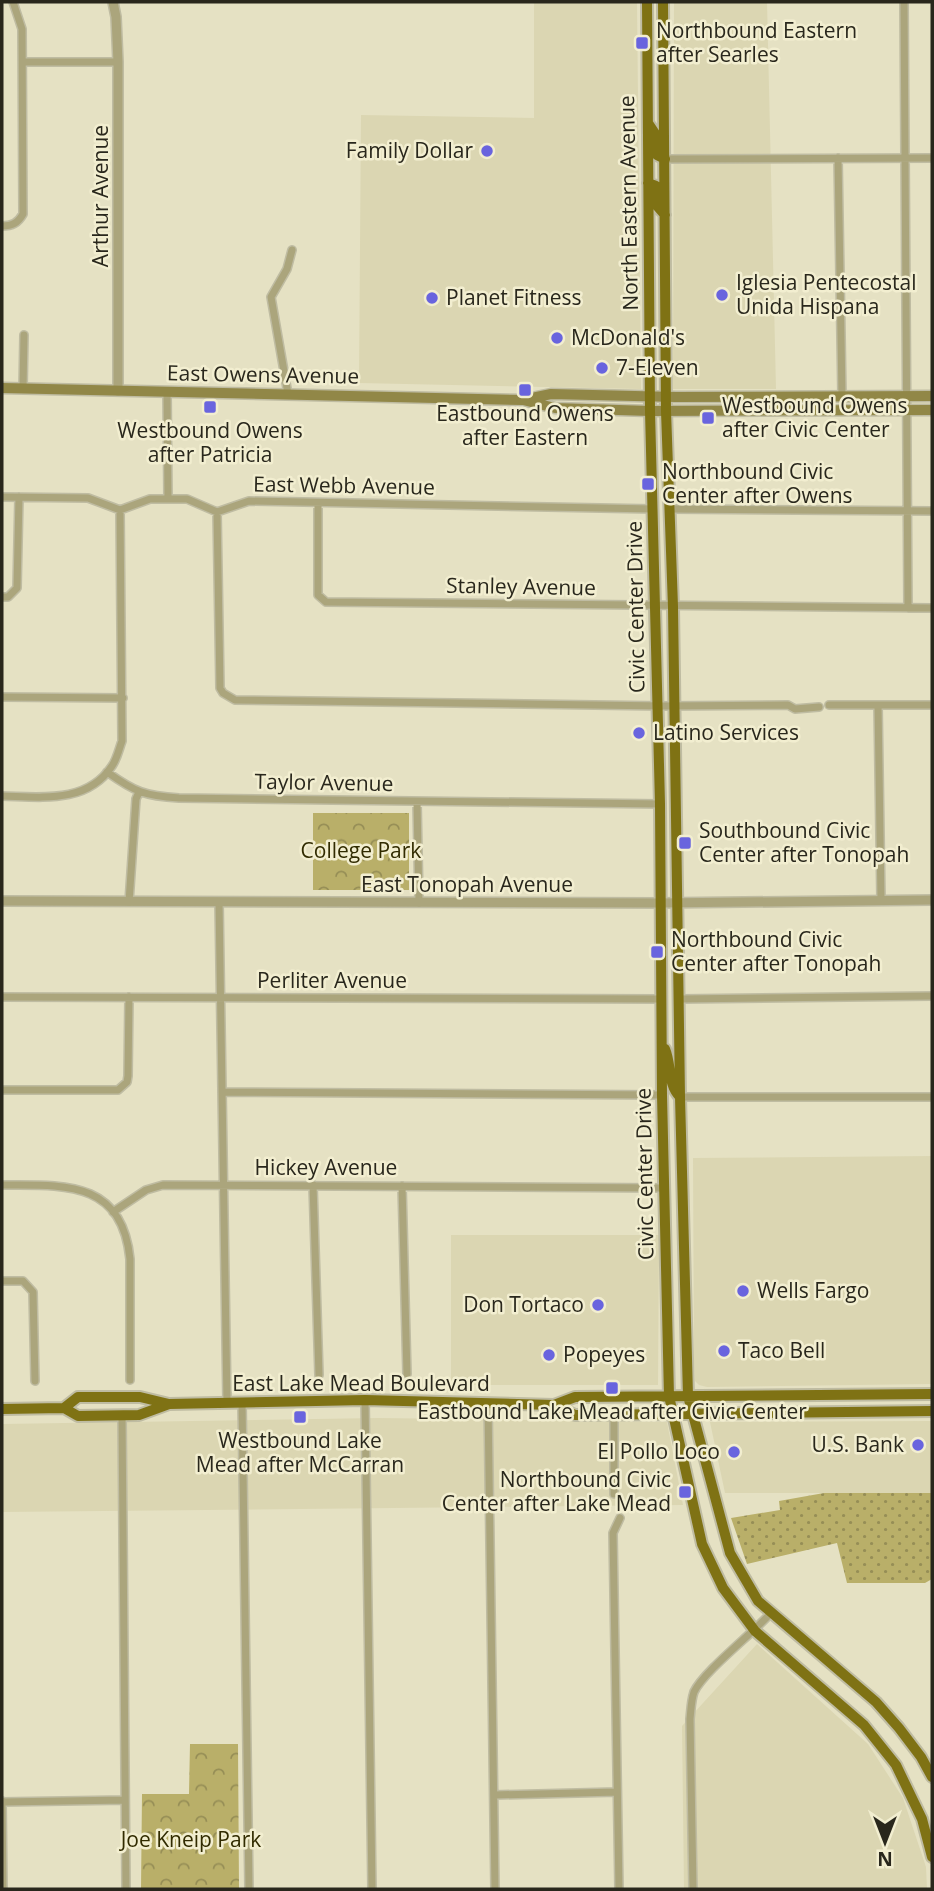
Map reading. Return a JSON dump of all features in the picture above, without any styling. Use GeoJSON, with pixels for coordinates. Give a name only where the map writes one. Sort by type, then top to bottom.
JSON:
{"type":"FeatureCollection","features":[{"type":"Feature","properties":{"kind":"main road","name":"North Eastern Avenue"},"geometry":{"type":"LineString","coordinates":[[647,2],[650,404]]}},
{"type":"Feature","properties":{"kind":"main road","name":"North Eastern Avenue"},"geometry":{"type":"LineString","coordinates":[[663,2],[666,404]]}},
{"type":"Feature","properties":{"kind":"main road"},"geometry":{"type":"LineString","coordinates":[[648,124],[656,135],[657,155],[665,159]]}},
{"type":"Feature","properties":{"kind":"main road"},"geometry":{"type":"LineString","coordinates":[[648,183],[656,186],[658,207],[665,215]]}},
{"type":"Feature","properties":{"kind":"main road","name":"East Owens Avenue"},"geometry":{"type":"LineString","coordinates":[[2,388],[523,400],[551,394],[650,404],[907,403],[932,396]]}},
{"type":"Feature","properties":{"kind":"main road","name":"East Owens Avenue"},"geometry":{"type":"LineString","coordinates":[[666,404],[842,396],[907,403],[932,410]]}},
{"type":"Feature","properties":{"kind":"main road","name":"Civic Center Drive"},"geometry":{"type":"LineString","coordinates":[[650,404],[660,804],[662,1095],[669,1396],[702,1544],[723,1588],[755,1631],[864,1725],[896,1765],[922,1819],[932,1857]]}},
{"type":"Feature","properties":{"kind":"main road","name":"Civic Center Drive"},"geometry":{"type":"LineString","coordinates":[[666,404],[671,509],[680,1097],[688,1396],[730,1553],[758,1601],[876,1702],[914,1747],[932,1777]]}},
{"type":"Feature","properties":{"kind":"main road"},"geometry":{"type":"LineString","coordinates":[[662,1043],[668,1058],[672,1086],[680,1097]]}},
{"type":"Feature","properties":{"kind":"main road"},"geometry":{"type":"LineString","coordinates":[[662,1095],[667,1097],[673,1106],[681,1145]]}},
{"type":"Feature","properties":{"kind":"main road","name":"East Lake Mead Boulevard"},"geometry":{"type":"LineString","coordinates":[[64,1408],[78,1397],[140,1397],[169,1404],[365,1400],[554,1405],[575,1396],[932,1394]]}},
{"type":"Feature","properties":{"kind":"main road","name":"East Lake Mead Boulevard"},"geometry":{"type":"LineString","coordinates":[[2,1409],[64,1408],[78,1416],[139,1415],[169,1404]]}},
{"type":"Feature","properties":{"kind":"main road","name":"East Lake Mead Boulevard"},"geometry":{"type":"LineString","coordinates":[[554,1405],[575,1415],[932,1411]]}},
{"type":"Feature","properties":{"kind":"street"},"geometry":{"type":"LineString","coordinates":[[2,226],[19,221],[23,214],[22,29],[13,2]]}},
{"type":"Feature","properties":{"kind":"street","name":"Arthur Avenue"},"geometry":{"type":"LineString","coordinates":[[113,2],[118,62],[118,391]]}},
{"type":"Feature","properties":{"kind":"street"},"geometry":{"type":"LineString","coordinates":[[904,2],[908,608]]}},
{"type":"Feature","properties":{"kind":"street"},"geometry":{"type":"LineString","coordinates":[[23,62],[118,62]]}},
{"type":"Feature","properties":{"kind":"street"},"geometry":{"type":"LineString","coordinates":[[838,158],[842,396]]}},
{"type":"Feature","properties":{"kind":"street"},"geometry":{"type":"LineString","coordinates":[[665,159],[932,158]]}},
{"type":"Feature","properties":{"kind":"street"},"geometry":{"type":"LineString","coordinates":[[288,394],[271,297],[287,269],[292,250]]}},
{"type":"Feature","properties":{"kind":"street"},"geometry":{"type":"LineString","coordinates":[[23,335],[23,389]]}},
{"type":"Feature","properties":{"kind":"street"},"geometry":{"type":"LineString","coordinates":[[167,392],[168,499]]}},
{"type":"Feature","properties":{"kind":"street"},"geometry":{"type":"LineString","coordinates":[[2,497],[88,498],[120,510],[150,499],[187,499],[217,512],[220,688],[235,700],[657,706],[788,705],[795,709],[819,707]]}},
{"type":"Feature","properties":{"kind":"street"},"geometry":{"type":"LineString","coordinates":[[2,597],[8,597],[17,588],[19,498]]}},
{"type":"Feature","properties":{"kind":"street","name":"East Webb Avenue"},"geometry":{"type":"LineString","coordinates":[[217,512],[249,501],[653,509]]}},
{"type":"Feature","properties":{"kind":"street","name":"Stanley Avenue"},"geometry":{"type":"LineString","coordinates":[[318,503],[318,595],[326,602],[932,608]]}},
{"type":"Feature","properties":{"kind":"street"},"geometry":{"type":"LineString","coordinates":[[671,509],[932,511]]}},
{"type":"Feature","properties":{"kind":"street"},"geometry":{"type":"LineString","coordinates":[[2,796],[60,797],[74,794],[97,782],[113,765],[122,741],[120,510]]}},
{"type":"Feature","properties":{"kind":"street"},"geometry":{"type":"LineString","coordinates":[[2,697],[123,698]]}},
{"type":"Feature","properties":{"kind":"street"},"geometry":{"type":"LineString","coordinates":[[829,705],[932,705]]}},
{"type":"Feature","properties":{"kind":"street"},"geometry":{"type":"LineString","coordinates":[[878,705],[881,900]]}},
{"type":"Feature","properties":{"kind":"street","name":"Taylor Avenue"},"geometry":{"type":"LineString","coordinates":[[107,772],[139,792],[151,796],[179,798],[660,804]]}},
{"type":"Feature","properties":{"kind":"street"},"geometry":{"type":"LineString","coordinates":[[129,902],[136,799],[139,792]]}},
{"type":"Feature","properties":{"kind":"street"},"geometry":{"type":"LineString","coordinates":[[417,802],[419,903]]}},
{"type":"Feature","properties":{"kind":"street","name":"East Tonopah Avenue"},"geometry":{"type":"LineString","coordinates":[[2,901],[678,903],[932,900]]}},
{"type":"Feature","properties":{"kind":"street"},"geometry":{"type":"LineString","coordinates":[[219,902],[228,1403]]}},
{"type":"Feature","properties":{"kind":"street"},"geometry":{"type":"LineString","coordinates":[[680,999],[932,996]]}},
{"type":"Feature","properties":{"kind":"street","name":"Perliter Avenue"},"geometry":{"type":"LineString","coordinates":[[2,997],[662,999]]}},
{"type":"Feature","properties":{"kind":"street"},"geometry":{"type":"LineString","coordinates":[[2,1090],[118,1090],[128,1076],[129,997]]}},
{"type":"Feature","properties":{"kind":"street"},"geometry":{"type":"LineString","coordinates":[[222,1092],[662,1095]]}},
{"type":"Feature","properties":{"kind":"street"},"geometry":{"type":"LineString","coordinates":[[680,1097],[932,1097]]}},
{"type":"Feature","properties":{"kind":"street"},"geometry":{"type":"LineString","coordinates":[[2,1185],[71,1186],[91,1194],[113,1212],[121,1223],[129,1251],[130,1380]]}},
{"type":"Feature","properties":{"kind":"street","name":"Hickey Avenue"},"geometry":{"type":"LineString","coordinates":[[113,1212],[146,1190],[163,1185],[664,1188]]}},
{"type":"Feature","properties":{"kind":"street"},"geometry":{"type":"LineString","coordinates":[[313,1185],[319,1375]]}},
{"type":"Feature","properties":{"kind":"street"},"geometry":{"type":"LineString","coordinates":[[402,1186],[407,1374]]}},
{"type":"Feature","properties":{"kind":"street"},"geometry":{"type":"LineString","coordinates":[[2,1281],[23,1281],[29,1286],[35,1300],[34,1381]]}},
{"type":"Feature","properties":{"kind":"street"},"geometry":{"type":"LineString","coordinates":[[365,1400],[372,1889]]}},
{"type":"Feature","properties":{"kind":"street"},"geometry":{"type":"LineString","coordinates":[[242,1402],[249,1889]]}},
{"type":"Feature","properties":{"kind":"street"},"geometry":{"type":"LineString","coordinates":[[488,1404],[495,1889]]}},
{"type":"Feature","properties":{"kind":"street"},"geometry":{"type":"LineString","coordinates":[[122,1415],[126,1889]]}},
{"type":"Feature","properties":{"kind":"street"},"geometry":{"type":"LineString","coordinates":[[614,1415],[614,1494]]}},
{"type":"Feature","properties":{"kind":"street"},"geometry":{"type":"LineString","coordinates":[[619,1889],[613,1533],[620,1518]]}},
{"type":"Feature","properties":{"kind":"street"},"geometry":{"type":"LineString","coordinates":[[693,1889],[692,1703],[695,1691],[708,1674],[770,1614]]}},
{"type":"Feature","properties":{"kind":"street"},"geometry":{"type":"LineString","coordinates":[[494,1794],[617,1792]]}},
{"type":"Feature","properties":{"kind":"street"},"geometry":{"type":"LineString","coordinates":[[3,1889],[2,1802],[125,1800]]}},
{"type":"Feature","properties":{"kind":"shaded area"},"geometry":{"type":"Polygon","coordinates":[[[534,2],[637,2],[641,389],[359,383],[361,115],[534,118],[534,2]]]}},
{"type":"Feature","properties":{"kind":"shaded area"},"geometry":{"type":"Polygon","coordinates":[[[674,2],[767,2],[776,389],[673,389],[674,2]]]}},
{"type":"Feature","properties":{"kind":"shaded area"},"geometry":{"type":"Polygon","coordinates":[[[932,1156],[932,1384],[707,1387],[695,1381],[693,1158],[932,1156]]]}},
{"type":"Feature","properties":{"kind":"shaded area"},"geometry":{"type":"Polygon","coordinates":[[[451,1235],[659,1235],[658,1385],[451,1385],[451,1235]]]}},
{"type":"Feature","properties":{"kind":"shaded area"},"geometry":{"type":"Polygon","coordinates":[[[378,1418],[667,1422],[683,1505],[2,1512],[2,1424],[378,1418]]]}},
{"type":"Feature","properties":{"kind":"shaded area"},"geometry":{"type":"Polygon","coordinates":[[[932,1421],[932,1493],[725,1493],[710,1422],[932,1421]]]}},
{"type":"Feature","properties":{"kind":"shaded area"},"geometry":{"type":"Polygon","coordinates":[[[757,1644],[868,1744],[903,1798],[926,1867],[927,1889],[684,1889],[682,1726],[757,1644]]]}},
{"type":"Feature","properties":{"kind":"green space","name":"College Park"},"geometry":{"type":"Polygon","coordinates":[[[313,813],[409,813],[409,890],[313,890],[313,813]]]}},
{"type":"Feature","properties":{"kind":"green space"},"geometry":{"type":"Polygon","coordinates":[[[824,1493],[932,1493],[932,1579],[925,1583],[847,1583],[837,1543],[747,1564],[731,1518],[780,1510],[779,1501],[824,1493]]]}},
{"type":"Feature","properties":{"kind":"green space","name":"Joe Kneip Park"},"geometry":{"type":"Polygon","coordinates":[[[190,1744],[238,1744],[239,1889],[141,1889],[142,1794],[189,1794],[190,1744]]]}},
{"type":"Feature","properties":{"kind":"place","name":"Northbound Eastern after Searles"},"geometry":{"type":"Point","coordinates":[642,43]}},
{"type":"Feature","properties":{"kind":"place","name":"Family Dollar"},"geometry":{"type":"Point","coordinates":[487,151]}},
{"type":"Feature","properties":{"kind":"place","name":"Iglesia Pentecostal Unida Hispana"},"geometry":{"type":"Point","coordinates":[722,295]}},
{"type":"Feature","properties":{"kind":"place","name":"Planet Fitness"},"geometry":{"type":"Point","coordinates":[432,298]}},
{"type":"Feature","properties":{"kind":"place","name":"McDonald's"},"geometry":{"type":"Point","coordinates":[557,338]}},
{"type":"Feature","properties":{"kind":"place","name":"7-Eleven"},"geometry":{"type":"Point","coordinates":[602,368]}},
{"type":"Feature","properties":{"kind":"place","name":"Eastbound Owens after Eastern"},"geometry":{"type":"Point","coordinates":[525,390]}},
{"type":"Feature","properties":{"kind":"place","name":"Westbound Owens after Patricia"},"geometry":{"type":"Point","coordinates":[210,407]}},
{"type":"Feature","properties":{"kind":"place","name":"Westbound Owens after Civic Center"},"geometry":{"type":"Point","coordinates":[708,418]}},
{"type":"Feature","properties":{"kind":"place","name":"Northbound Civic Center after Owens"},"geometry":{"type":"Point","coordinates":[648,484]}},
{"type":"Feature","properties":{"kind":"place","name":"Latino Services"},"geometry":{"type":"Point","coordinates":[639,733]}},
{"type":"Feature","properties":{"kind":"place","name":"Southbound Civic Center after Tonopah"},"geometry":{"type":"Point","coordinates":[685,843]}},
{"type":"Feature","properties":{"kind":"place","name":"Northbound Civic Center after Tonopah"},"geometry":{"type":"Point","coordinates":[657,952]}},
{"type":"Feature","properties":{"kind":"place","name":"Wells Fargo"},"geometry":{"type":"Point","coordinates":[743,1291]}},
{"type":"Feature","properties":{"kind":"place","name":"Don Tortaco"},"geometry":{"type":"Point","coordinates":[598,1305]}},
{"type":"Feature","properties":{"kind":"place","name":"Taco Bell"},"geometry":{"type":"Point","coordinates":[724,1351]}},
{"type":"Feature","properties":{"kind":"place","name":"Popeyes"},"geometry":{"type":"Point","coordinates":[549,1355]}},
{"type":"Feature","properties":{"kind":"place","name":"Eastbound Lake Mead after Civic Center"},"geometry":{"type":"Point","coordinates":[612,1388]}},
{"type":"Feature","properties":{"kind":"place","name":"Westbound Lake Mead after McCarran"},"geometry":{"type":"Point","coordinates":[300,1417]}},
{"type":"Feature","properties":{"kind":"place","name":"U.S. Bank"},"geometry":{"type":"Point","coordinates":[918,1445]}},
{"type":"Feature","properties":{"kind":"place","name":"El Pollo Loco"},"geometry":{"type":"Point","coordinates":[734,1452]}},
{"type":"Feature","properties":{"kind":"place","name":"Northbound Civic Center after Lake Mead"},"geometry":{"type":"Point","coordinates":[685,1492]}}]}
